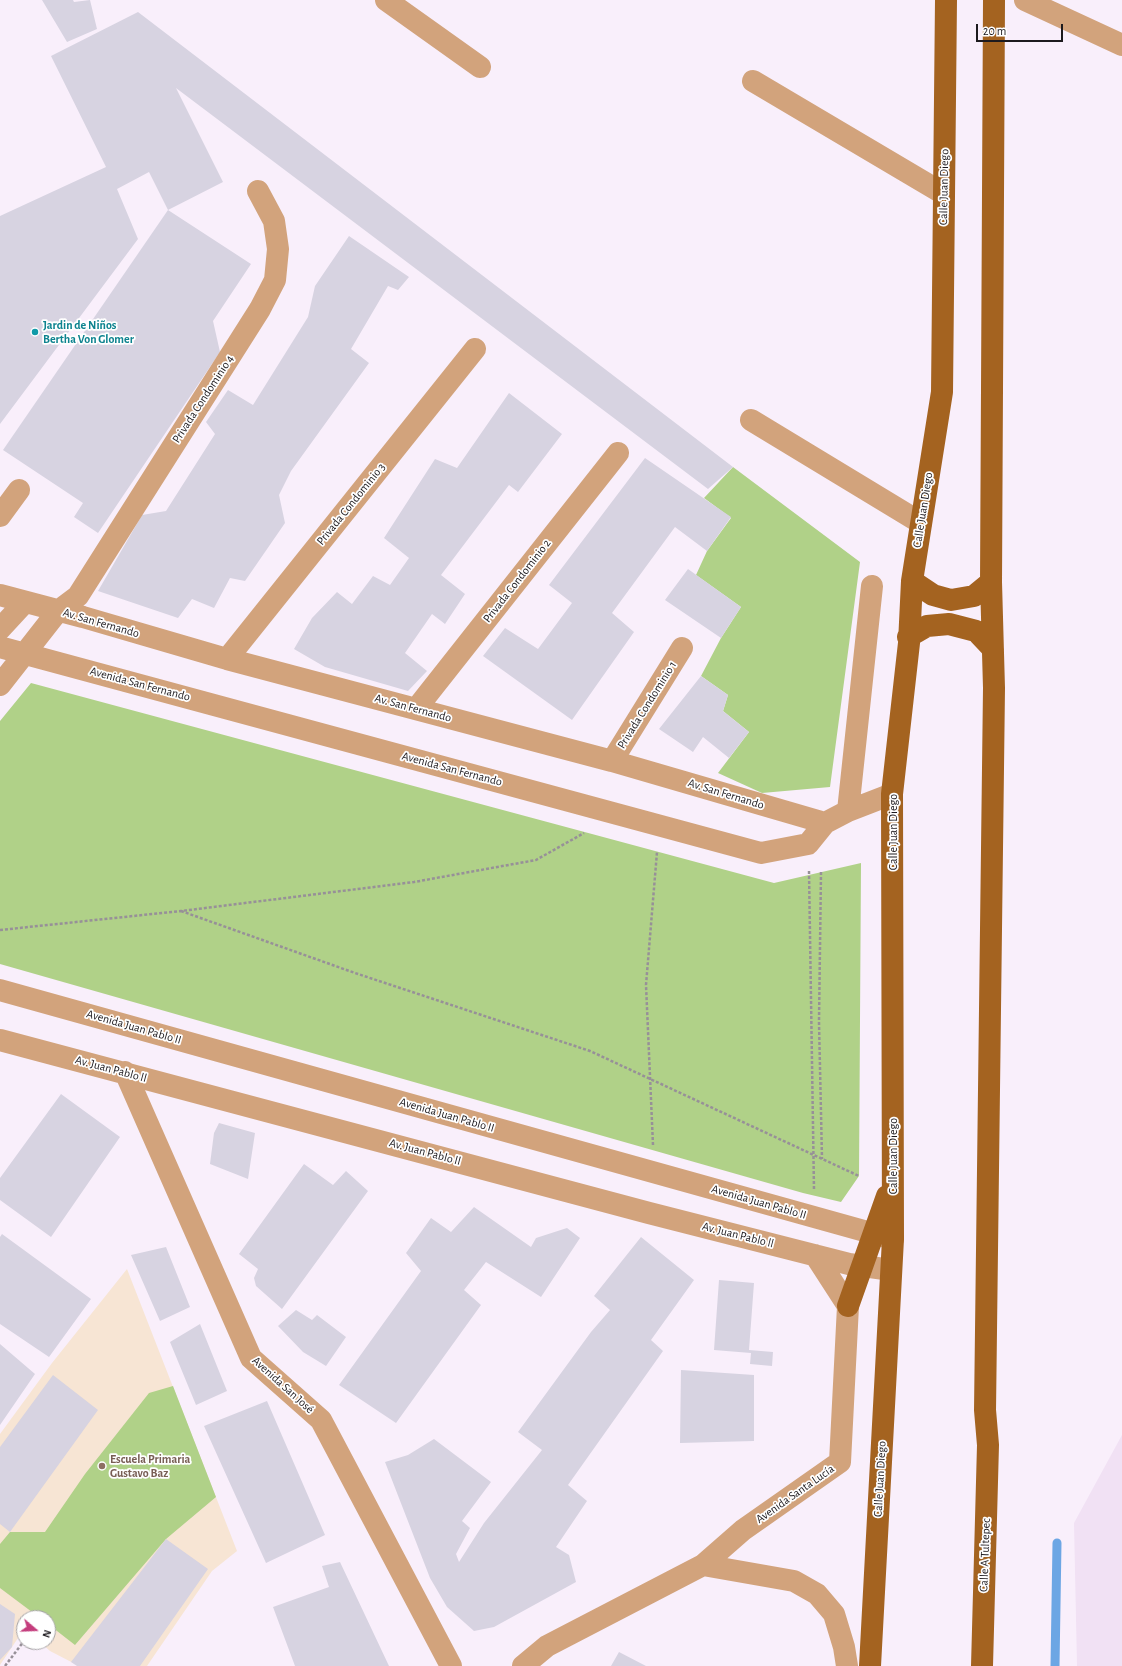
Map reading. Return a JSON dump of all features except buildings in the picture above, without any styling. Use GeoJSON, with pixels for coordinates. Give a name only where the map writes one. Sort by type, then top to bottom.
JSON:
{"type":"FeatureCollection","features":[{"type":"Feature","properties":{"kind":"main road","name":"Calle Juan Diego"},"geometry":{"type":"LineString","coordinates":[[870,1666],[891,1270],[884,1236],[892,1182],[892,794],[908,637],[912,581],[942,392],[946,0]]}},
{"type":"Feature","properties":{"kind":"main road"},"geometry":{"type":"LineString","coordinates":[[993,649],[991,582],[994,0]]}},
{"type":"Feature","properties":{"kind":"main road"},"geometry":{"type":"LineString","coordinates":[[912,581],[933,595],[952,600],[974,596],[991,582]]}},
{"type":"Feature","properties":{"kind":"main road"},"geometry":{"type":"LineString","coordinates":[[908,637],[927,626],[949,624],[976,631],[993,649]]}},
{"type":"Feature","properties":{"kind":"main road","name":"Calle A Tultepec"},"geometry":{"type":"LineString","coordinates":[[982,1666],[988,1445],[985,1402],[994,688],[993,649]]}},
{"type":"Feature","properties":{"kind":"main road"},"geometry":{"type":"LineString","coordinates":[[848,1306],[856,1264],[884,1236]]}},
{"type":"Feature","properties":{"kind":"street"},"geometry":{"type":"LineString","coordinates":[[386,0],[480,67]]}},
{"type":"Feature","properties":{"kind":"street"},"geometry":{"type":"LineString","coordinates":[[1025,0],[1122,45]]}},
{"type":"Feature","properties":{"kind":"street"},"geometry":{"type":"LineString","coordinates":[[753,81],[944,194]]}},
{"type":"Feature","properties":{"kind":"street","name":"Privada Condominio 4"},"geometry":{"type":"LineString","coordinates":[[58,611],[78,596],[260,309],[275,280],[278,249],[274,221],[258,191]]}},
{"type":"Feature","properties":{"kind":"street","name":"Privada Condominio 3"},"geometry":{"type":"LineString","coordinates":[[227,659],[476,348]]}},
{"type":"Feature","properties":{"kind":"street"},"geometry":{"type":"LineString","coordinates":[[751,420],[922,523]]}},
{"type":"Feature","properties":{"kind":"street","name":"Privada Condominio 2"},"geometry":{"type":"LineString","coordinates":[[416,709],[618,454]]}},
{"type":"Feature","properties":{"kind":"street"},"geometry":{"type":"LineString","coordinates":[[0,516],[20,490]]}},
{"type":"Feature","properties":{"kind":"street"},"geometry":{"type":"LineString","coordinates":[[848,811],[872,586]]}},
{"type":"Feature","properties":{"kind":"street","name":"Av. San Fernando"},"geometry":{"type":"LineString","coordinates":[[0,595],[227,659],[612,761],[826,823]]}},
{"type":"Feature","properties":{"kind":"street"},"geometry":{"type":"LineString","coordinates":[[0,629],[25,602]]}},
{"type":"Feature","properties":{"kind":"street"},"geometry":{"type":"LineString","coordinates":[[0,685],[58,611]]}},
{"type":"Feature","properties":{"kind":"street","name":"Avenida San Fernando"},"geometry":{"type":"LineString","coordinates":[[0,647],[761,853],[808,844]]}},
{"type":"Feature","properties":{"kind":"street","name":"Privada Condominio 1"},"geometry":{"type":"LineString","coordinates":[[612,761],[682,648]]}},
{"type":"Feature","properties":{"kind":"street"},"geometry":{"type":"LineString","coordinates":[[808,844],[826,823],[848,811],[892,794]]}},
{"type":"Feature","properties":{"kind":"street","name":"Avenida Juan Pablo II"},"geometry":{"type":"LineString","coordinates":[[0,990],[884,1236]]}},
{"type":"Feature","properties":{"kind":"street","name":"Av. Juan Pablo ll"},"geometry":{"type":"LineString","coordinates":[[0,1040],[595,1198],[816,1255],[891,1270]]}},
{"type":"Feature","properties":{"kind":"street","name":"Avenida San José"},"geometry":{"type":"LineString","coordinates":[[125,1072],[251,1358],[321,1420],[451,1666]]}},
{"type":"Feature","properties":{"kind":"street"},"geometry":{"type":"LineString","coordinates":[[816,1255],[848,1306]]}},
{"type":"Feature","properties":{"kind":"street","name":"Avenida Santa Lucía"},"geometry":{"type":"LineString","coordinates":[[523,1666],[547,1646],[703,1565],[743,1530],[840,1462],[848,1306]]}},
{"type":"Feature","properties":{"kind":"street"},"geometry":{"type":"LineString","coordinates":[[703,1565],[794,1581],[817,1594],[834,1614],[844,1647],[847,1666]]}},
{"type":"Feature","properties":{"kind":"path"},"geometry":{"type":"LineString","coordinates":[[0,930],[181,911],[414,882],[536,860],[585,832]]}},
{"type":"Feature","properties":{"kind":"path"},"geometry":{"type":"LineString","coordinates":[[808,844],[815,1217]]}},
{"type":"Feature","properties":{"kind":"path"},"geometry":{"type":"LineString","coordinates":[[653,1150],[646,985],[657,852]]}},
{"type":"Feature","properties":{"kind":"path"},"geometry":{"type":"LineString","coordinates":[[821,872],[819,1022],[822,1159]]}},
{"type":"Feature","properties":{"kind":"path"},"geometry":{"type":"LineString","coordinates":[[181,911],[355,973],[590,1051],[859,1176]]}},
{"type":"Feature","properties":{"kind":"path"},"geometry":{"type":"LineString","coordinates":[[5,1666],[17,1650]]}},
{"type":"Feature","properties":{"kind":"shaded area","name":"Escuela Primaria Gustavo Baz"},"geometry":{"type":"Polygon","coordinates":[[[127,1269],[237,1551],[212,1571],[147,1666],[79,1666],[50,1651],[49,1650],[56,1650],[56,1610],[16,1610],[16,1641],[0,1665],[0,1434],[52,1363],[127,1269]]]}},
{"type":"Feature","properties":{"kind":"shaded area"},"geometry":{"type":"Polygon","coordinates":[[[1122,1435],[1122,1666],[1077,1666],[1074,1523],[1122,1435]]]}},
{"type":"Feature","properties":{"kind":"green space"},"geometry":{"type":"Polygon","coordinates":[[[733,467],[860,562],[830,787],[762,793],[718,773],[749,732],[723,711],[728,695],[701,676],[721,638],[741,607],[696,575],[707,551],[731,518],[704,498],[733,467]]]}},
{"type":"Feature","properties":{"kind":"green space"},"geometry":{"type":"Polygon","coordinates":[[[31,683],[774,883],[861,863],[859,1176],[841,1202],[803,1193],[0,964],[0,721],[31,683]]]}},
{"type":"Feature","properties":{"kind":"green space"},"geometry":{"type":"Polygon","coordinates":[[[173,1386],[216,1497],[166,1539],[75,1645],[56,1630],[56,1610],[29,1610],[0,1588],[0,1544],[10,1532],[45,1532],[85,1474],[149,1393],[173,1386]]]}},
{"type":"Feature","properties":{"kind":"waterway"},"geometry":{"type":"LineString","coordinates":[[1055,1666],[1057,1543]]}},
{"type":"Feature","properties":{"kind":"place","name":"Jardin de Niños Bertha Von Glomer"},"geometry":{"type":"Point","coordinates":[35,332]}},
{"type":"Feature","properties":{"kind":"place","name":"Escuela Primaria Gustavo Baz"},"geometry":{"type":"Point","coordinates":[102,1466]}}]}
